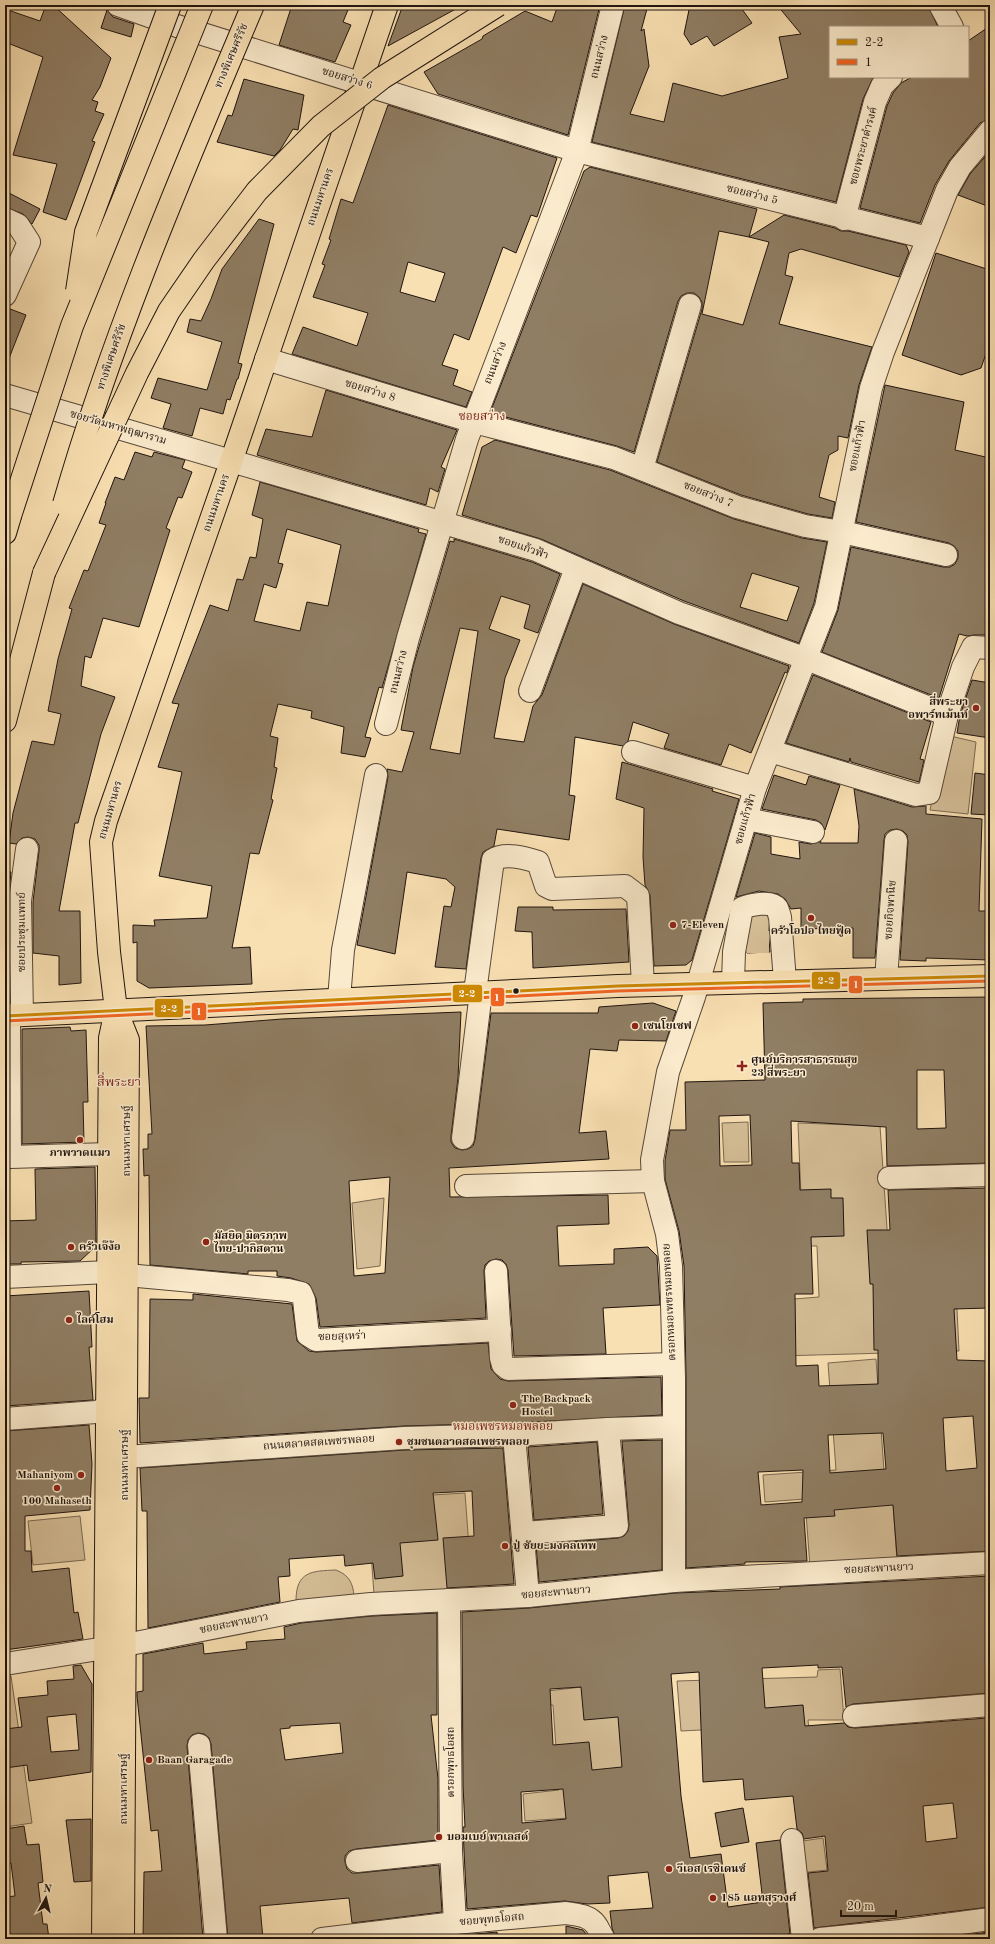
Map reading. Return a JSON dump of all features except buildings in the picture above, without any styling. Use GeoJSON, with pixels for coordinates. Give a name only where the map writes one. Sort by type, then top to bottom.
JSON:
{"type":"FeatureCollection","features":[{"type":"Feature","properties":{"kind":"main road"},"geometry":{"type":"LineString","coordinates":[[72,326],[86,232],[170,5]]}},
{"type":"Feature","properties":{"kind":"main road"},"geometry":{"type":"LineString","coordinates":[[5,533],[72,326],[202,5]]}},
{"type":"Feature","properties":{"kind":"main road","name":"ทางพิเศษศรีรัช"},"geometry":{"type":"LineString","coordinates":[[5,721],[44,573],[77,460],[117,342],[168,210],[254,5]]}},
{"type":"Feature","properties":{"kind":"main road","name":"ถนนมหานคร"},"geometry":{"type":"LineString","coordinates":[[116,1010],[102,859],[103,835],[106,821],[231,462],[387,5]]}},
{"type":"Feature","properties":{"kind":"main road"},"geometry":{"type":"LineString","coordinates":[[44,573],[137,373],[169,311],[204,260],[257,191],[321,126],[382,78],[498,5]]}},
{"type":"Feature","properties":{"kind":"main road"},"geometry":{"type":"LineString","coordinates":[[12,1015],[643,985],[990,976]]}},
{"type":"Feature","properties":{"kind":"main road","name":"ถนนมหาเศรษฐ์"},"geometry":{"type":"LineString","coordinates":[[116,1010],[110,1038],[109,1154],[117,1274],[115,1646],[123,1939]]}},
{"type":"Feature","properties":{"kind":"main road","name":"ถนนมหาเศรษฐ์"},"geometry":{"type":"LineString","coordinates":[[116,1010],[128,1040],[117,1274],[107,1408],[116,1458]]}},
{"type":"Feature","properties":{"kind":"main road","name":"ถนนมหาเศรษฐ์"},"geometry":{"type":"LineString","coordinates":[[103,1939],[115,1646]]}},
{"type":"Feature","properties":{"kind":"street","name":"ซอยสว่าง 6"},"geometry":{"type":"LineString","coordinates":[[118,5],[148,10],[360,83],[577,151]]}},
{"type":"Feature","properties":{"kind":"street","name":"ถนนสว่าง"},"geometry":{"type":"LineString","coordinates":[[386,724],[408,638],[467,439],[577,151],[613,5]]}},
{"type":"Feature","properties":{"kind":"street"},"geometry":{"type":"LineString","coordinates":[[940,5],[951,26]]}},
{"type":"Feature","properties":{"kind":"street","name":"ซอยพระยาดำรงค์"},"geometry":{"type":"LineString","coordinates":[[844,219],[875,102],[882,86],[890,78]]}},
{"type":"Feature","properties":{"kind":"street","name":"ซอยแก้วฟ้า"},"geometry":{"type":"LineString","coordinates":[[698,983],[755,788],[807,659],[826,607],[871,388],[883,352],[947,190],[957,173],[990,131]]}},
{"type":"Feature","properties":{"kind":"street","name":"ซอยสว่าง 5"},"geometry":{"type":"LineString","coordinates":[[577,151],[844,219],[928,238]]}},
{"type":"Feature","properties":{"kind":"street"},"geometry":{"type":"LineString","coordinates":[[5,219],[18,225],[29,242],[5,295]]}},
{"type":"Feature","properties":{"kind":"street"},"geometry":{"type":"LineString","coordinates":[[642,469],[690,305]]}},
{"type":"Feature","properties":{"kind":"street","name":"ซอยสว่าง 8"},"geometry":{"type":"LineString","coordinates":[[266,359],[474,422]]}},
{"type":"Feature","properties":{"kind":"street","name":"ซอยวัดมหาพฤฒาราม"},"geometry":{"type":"LineString","coordinates":[[5,395],[231,462]]}},
{"type":"Feature","properties":{"kind":"street","name":"ซอยสว่าง 7"},"geometry":{"type":"LineString","coordinates":[[474,422],[614,458],[737,507],[805,526],[842,532],[946,555]]}},
{"type":"Feature","properties":{"kind":"street","name":"ซอยแก้วฟ้า"},"geometry":{"type":"LineString","coordinates":[[231,462],[536,550],[679,613],[807,659],[947,715]]}},
{"type":"Feature","properties":{"kind":"street"},"geometry":{"type":"LineString","coordinates":[[530,691],[576,568]]}},
{"type":"Feature","properties":{"kind":"street"},"geometry":{"type":"LineString","coordinates":[[770,751],[916,796],[929,793],[947,715],[969,653],[973,647],[990,648]]}},
{"type":"Feature","properties":{"kind":"street"},"geometry":{"type":"LineString","coordinates":[[633,752],[755,788]]}},
{"type":"Feature","properties":{"kind":"street"},"geometry":{"type":"LineString","coordinates":[[339,999],[343,950],[376,776]]}},
{"type":"Feature","properties":{"kind":"street"},"geometry":{"type":"LineString","coordinates":[[746,820],[813,832]]}},
{"type":"Feature","properties":{"kind":"street","name":"ซอยกิจพานิช"},"geometry":{"type":"LineString","coordinates":[[886,979],[896,841]]}},
{"type":"Feature","properties":{"kind":"street","name":"ซอยประชุมแพทย์"},"geometry":{"type":"LineString","coordinates":[[27,849],[20,902],[12,1015],[10,1157],[109,1154]]}},
{"type":"Feature","properties":{"kind":"street"},"geometry":{"type":"LineString","coordinates":[[463,1138],[493,860],[499,857],[521,857],[538,862],[546,886],[552,889],[625,886],[633,891],[638,896],[643,985]]}},
{"type":"Feature","properties":{"kind":"street"},"geometry":{"type":"LineString","coordinates":[[733,982],[742,932],[742,908],[757,904],[772,904],[777,908],[775,931],[785,981]]}},
{"type":"Feature","properties":{"kind":"street","name":"ตรอกหมอเพชรหมอพลอย"},"geometry":{"type":"LineString","coordinates":[[674,1581],[674,1428],[671,1266],[667,1234],[652,1181],[652,1160],[668,1072],[698,983]]}},
{"type":"Feature","properties":{"kind":"street"},"geometry":{"type":"LineString","coordinates":[[889,1178],[990,1175]]}},
{"type":"Feature","properties":{"kind":"street"},"geometry":{"type":"LineString","coordinates":[[466,1186],[652,1181]]}},
{"type":"Feature","properties":{"kind":"street"},"geometry":{"type":"LineString","coordinates":[[496,1271],[501,1358],[503,1365],[508,1369],[673,1364]]}},
{"type":"Feature","properties":{"kind":"street"},"geometry":{"type":"LineString","coordinates":[[5,1277],[117,1274]]}},
{"type":"Feature","properties":{"kind":"street","name":"ซอยสุเหร่า"},"geometry":{"type":"LineString","coordinates":[[117,1274],[288,1290],[301,1293],[304,1300],[308,1335],[316,1340],[500,1330]]}},
{"type":"Feature","properties":{"kind":"street"},"geometry":{"type":"LineString","coordinates":[[5,1419],[96,1412],[107,1408]]}},
{"type":"Feature","properties":{"kind":"street"},"geometry":{"type":"LineString","coordinates":[[523,1533],[618,1526],[608,1428]]}},
{"type":"Feature","properties":{"kind":"street","name":"ถนนตลาดสดเพชรพลอย"},"geometry":{"type":"LineString","coordinates":[[116,1458],[404,1438],[514,1435],[608,1428],[674,1428]]}},
{"type":"Feature","properties":{"kind":"street"},"geometry":{"type":"LineString","coordinates":[[514,1435],[528,1596]]}},
{"type":"Feature","properties":{"kind":"street","name":"ซอยสะพานยาว"},"geometry":{"type":"LineString","coordinates":[[5,1664],[115,1646],[299,1611],[371,1604],[528,1596],[674,1581],[990,1563]]}},
{"type":"Feature","properties":{"kind":"street","name":"ตรอกพุทธโอสถ"},"geometry":{"type":"LineString","coordinates":[[449,1600],[451,1851],[455,1923]]}},
{"type":"Feature","properties":{"kind":"street"},"geometry":{"type":"LineString","coordinates":[[854,1716],[990,1705]]}},
{"type":"Feature","properties":{"kind":"street"},"geometry":{"type":"LineString","coordinates":[[199,1745],[216,1939]]}},
{"type":"Feature","properties":{"kind":"street"},"geometry":{"type":"LineString","coordinates":[[792,1840],[803,1939]]}},
{"type":"Feature","properties":{"kind":"street"},"geometry":{"type":"LineString","coordinates":[[357,1861],[451,1851]]}},
{"type":"Feature","properties":{"kind":"street","name":"ซอยพุทธโอสถ"},"geometry":{"type":"LineString","coordinates":[[322,1939],[455,1923],[566,1913],[581,1915],[596,1924],[604,1939]]}},
{"type":"Feature","properties":{"kind":"street"},"geometry":{"type":"LineString","coordinates":[[820,1939],[857,1937],[990,1919]]}},
{"type":"Feature","properties":{"kind":"shaded area"},"geometry":{"type":"Polygon","coordinates":[[[946,735],[976,742],[968,814],[930,810],[946,735]]]}},
{"type":"Feature","properties":{"kind":"shaded area"},"geometry":{"type":"Polygon","coordinates":[[[748,1122],[749,1162],[724,1162],[722,1123],[748,1122]]]}},
{"type":"Feature","properties":{"kind":"shaded area"},"geometry":{"type":"Polygon","coordinates":[[[798,1123],[880,1126],[888,1243],[954,1248],[959,1351],[708,1358],[706,1306],[819,1297],[817,1246],[803,1246],[798,1123]]]}},
{"type":"Feature","properties":{"kind":"shaded area"},"geometry":{"type":"Polygon","coordinates":[[[384,1198],[380,1266],[357,1269],[352,1203],[384,1198]]]}},
{"type":"Feature","properties":{"kind":"shaded area"},"geometry":{"type":"Polygon","coordinates":[[[876,1359],[884,1471],[891,1474],[897,1561],[810,1567],[805,1499],[765,1502],[763,1475],[836,1470],[828,1363],[876,1359]]]}},
{"type":"Feature","properties":{"kind":"shaded area"},"geometry":{"type":"Polygon","coordinates":[[[465,1493],[472,1588],[374,1594],[367,1499],[465,1493]]]}},
{"type":"Feature","properties":{"kind":"shaded area"},"geometry":{"type":"Polygon","coordinates":[[[80,1516],[85,1560],[33,1565],[28,1521],[80,1516]]]}},
{"type":"Feature","properties":{"kind":"shaded area"},"geometry":{"type":"Polygon","coordinates":[[[336,1570],[344,1574],[350,1580],[353,1587],[354,1596],[296,1601],[297,1591],[302,1578],[313,1572],[336,1570]]]}},
{"type":"Feature","properties":{"kind":"shaded area"},"geometry":{"type":"Polygon","coordinates":[[[840,1669],[844,1720],[808,1720],[811,1750],[739,1728],[681,1731],[677,1681],[817,1677],[818,1670],[840,1669]]]}},
{"type":"Feature","properties":{"kind":"shaded area"},"geometry":{"type":"Polygon","coordinates":[[[11,1676],[32,1823],[5,1827],[5,1677],[11,1676]]]}},
{"type":"Feature","properties":{"kind":"shaded area"},"geometry":{"type":"Polygon","coordinates":[[[616,1683],[620,1718],[624,1797],[569,1818],[525,1821],[523,1794],[559,1790],[553,1705],[532,1707],[530,1693],[616,1683]]]}},
{"type":"Feature","properties":{"kind":"shaded area"},"geometry":{"type":"Polygon","coordinates":[[[823,1838],[827,1870],[800,1873],[796,1842],[823,1838]]]}},
{"type":"Feature","properties":{"kind":"tunnel"},"geometry":{"type":"LineString","coordinates":[[746,922],[769,921]]}},
{"type":"Feature","properties":{"kind":"tunnel"},"geometry":{"type":"LineString","coordinates":[[747,942],[770,942]]}},
{"type":"Feature","properties":{"kind":"transit line","name":"2-2"},"geometry":{"type":"LineString","coordinates":[[5,1016],[618,986],[990,976]]}},
{"type":"Feature","properties":{"kind":"transit line","name":"1"},"geometry":{"type":"LineString","coordinates":[[5,1021],[618,991],[990,981]]}},
{"type":"Feature","properties":{"kind":"place","name":"สี่พระยา อพาร์ทเม้นท์"},"geometry":{"type":"Point","coordinates":[976,708]}},
{"type":"Feature","properties":{"kind":"place","name":"ครัวโอปอ ไทยฟู้ด"},"geometry":{"type":"Point","coordinates":[811,918]}},
{"type":"Feature","properties":{"kind":"place","name":"7-Eleven"},"geometry":{"type":"Point","coordinates":[673,925]}},
{"type":"Feature","properties":{"kind":"place","name":"เซนโยเซฟ"},"geometry":{"type":"Point","coordinates":[635,1026]}},
{"type":"Feature","properties":{"kind":"place","name":"ศูนย์บริการสาธารณสุข 23 สี่พระยา"},"geometry":{"type":"Point","coordinates":[742,1066]}},
{"type":"Feature","properties":{"kind":"place","name":"ภาพวาดแมว"},"geometry":{"type":"Point","coordinates":[80,1140]}},
{"type":"Feature","properties":{"kind":"place","name":"มัสยิด มิตรภาพ ไทย-ปากิสตาน"},"geometry":{"type":"Point","coordinates":[206,1242]}},
{"type":"Feature","properties":{"kind":"place","name":"ครัวเจ๊ง้อ"},"geometry":{"type":"Point","coordinates":[71,1247]}},
{"type":"Feature","properties":{"kind":"place","name":"ไลค์โฮม"},"geometry":{"type":"Point","coordinates":[69,1320]}},
{"type":"Feature","properties":{"kind":"place","name":"The Backpack Hostel"},"geometry":{"type":"Point","coordinates":[513,1405]}},
{"type":"Feature","properties":{"kind":"place","name":"ชุมชนตลาดสดเพชรพลอย"},"geometry":{"type":"Point","coordinates":[399,1442]}},
{"type":"Feature","properties":{"kind":"place","name":"Mahaniyom"},"geometry":{"type":"Point","coordinates":[81,1475]}},
{"type":"Feature","properties":{"kind":"place","name":"100 Mahaseth"},"geometry":{"type":"Point","coordinates":[57,1488]}},
{"type":"Feature","properties":{"kind":"place","name":"ปู่ ชัยยะมงคลเทพ"},"geometry":{"type":"Point","coordinates":[505,1546]}},
{"type":"Feature","properties":{"kind":"place","name":"Baan Garagade"},"geometry":{"type":"Point","coordinates":[149,1760]}},
{"type":"Feature","properties":{"kind":"place","name":"บอมเบย์ พาเลสต์"},"geometry":{"type":"Point","coordinates":[439,1837]}},
{"type":"Feature","properties":{"kind":"place","name":"วีเอส เรซิเดนซ์"},"geometry":{"type":"Point","coordinates":[669,1869]}},
{"type":"Feature","properties":{"kind":"place","name":"185 แอทสุรวงศ์"},"geometry":{"type":"Point","coordinates":[713,1898]}},
{"type":"Feature","properties":{"kind":"district","name":"ซอยสว่าง"},"geometry":{"type":"Point","coordinates":[482,417]}},
{"type":"Feature","properties":{"kind":"district","name":"สี่พระยา"},"geometry":{"type":"Point","coordinates":[119,1082]}},
{"type":"Feature","properties":{"kind":"district","name":"หมอเพชรหมอพลอย"},"geometry":{"type":"Point","coordinates":[503,1427]}}]}
